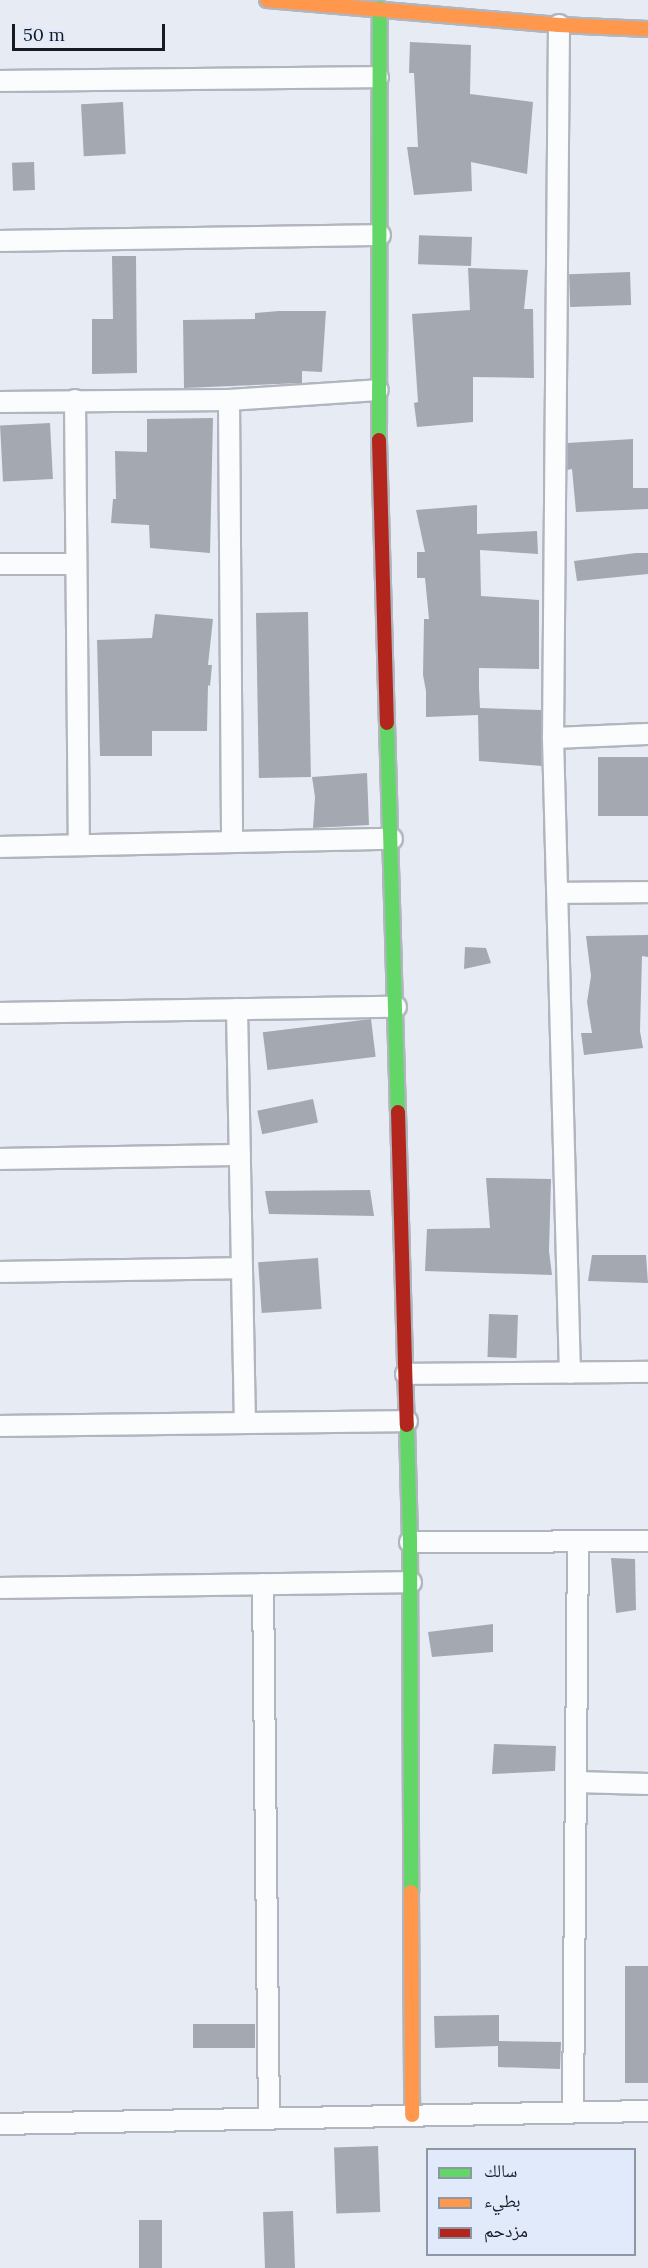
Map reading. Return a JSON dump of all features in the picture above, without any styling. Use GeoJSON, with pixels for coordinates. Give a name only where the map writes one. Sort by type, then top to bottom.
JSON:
{"type":"FeatureCollection","features":[{"type":"Feature","properties":{"kind":"street"},"geometry":{"type":"LineString","coordinates":[[267,0],[559,25],[648,29]]}},
{"type":"Feature","properties":{"kind":"street"},"geometry":{"type":"LineString","coordinates":[[381,8],[378,77],[380,235],[378,390],[411,1582],[412,2115]]}},
{"type":"Feature","properties":{"kind":"street"},"geometry":{"type":"LineString","coordinates":[[559,25],[553,738],[570,1372]]}},
{"type":"Feature","properties":{"kind":"street"},"geometry":{"type":"LineString","coordinates":[[0,81],[378,77]]}},
{"type":"Feature","properties":{"kind":"street"},"geometry":{"type":"LineString","coordinates":[[0,241],[380,235]]}},
{"type":"Feature","properties":{"kind":"street"},"geometry":{"type":"LineString","coordinates":[[0,402],[229,400],[378,390]]}},
{"type":"Feature","properties":{"kind":"street"},"geometry":{"type":"LineString","coordinates":[[75,400],[79,845]]}},
{"type":"Feature","properties":{"kind":"street"},"geometry":{"type":"LineString","coordinates":[[229,400],[232,842]]}},
{"type":"Feature","properties":{"kind":"street"},"geometry":{"type":"LineString","coordinates":[[0,564],[76,564]]}},
{"type":"Feature","properties":{"kind":"street"},"geometry":{"type":"LineString","coordinates":[[553,738],[648,734]]}},
{"type":"Feature","properties":{"kind":"street"},"geometry":{"type":"LineString","coordinates":[[0,847],[392,839]]}},
{"type":"Feature","properties":{"kind":"street"},"geometry":{"type":"LineString","coordinates":[[558,893],[648,891]]}},
{"type":"Feature","properties":{"kind":"street"},"geometry":{"type":"LineString","coordinates":[[0,1013],[396,1007]]}},
{"type":"Feature","properties":{"kind":"street"},"geometry":{"type":"LineString","coordinates":[[237,1009],[245,1423]]}},
{"type":"Feature","properties":{"kind":"street"},"geometry":{"type":"LineString","coordinates":[[0,1160],[240,1155]]}},
{"type":"Feature","properties":{"kind":"street"},"geometry":{"type":"LineString","coordinates":[[0,1272],[242,1268]]}},
{"type":"Feature","properties":{"kind":"street"},"geometry":{"type":"LineString","coordinates":[[406,1374],[648,1372]]}},
{"type":"Feature","properties":{"kind":"street"},"geometry":{"type":"LineString","coordinates":[[0,1426],[407,1421]]}},
{"type":"Feature","properties":{"kind":"street"},"geometry":{"type":"LineString","coordinates":[[410,1542],[648,1540]]}},
{"type":"Feature","properties":{"kind":"street"},"geometry":{"type":"LineString","coordinates":[[573,2112],[578,1541]]}},
{"type":"Feature","properties":{"kind":"street"},"geometry":{"type":"LineString","coordinates":[[0,1588],[411,1582]]}},
{"type":"Feature","properties":{"kind":"street"},"geometry":{"type":"LineString","coordinates":[[263,1584],[269,2118]]}},
{"type":"Feature","properties":{"kind":"street"},"geometry":{"type":"LineString","coordinates":[[576,1782],[648,1784]]}},
{"type":"Feature","properties":{"kind":"street"},"geometry":{"type":"LineString","coordinates":[[0,2124],[648,2111]]}},
{"type":"Feature","properties":{"kind":"building"},"geometry":{"type":"Polygon","coordinates":[[[410,42],[471,45],[470,94],[533,102],[527,174],[471,162],[472,191],[414,195],[407,147],[418,147],[414,73],[409,73],[410,42]]]}},
{"type":"Feature","properties":{"kind":"building"},"geometry":{"type":"Polygon","coordinates":[[[123,102],[126,154],[84,156],[81,104],[123,102]]]}},
{"type":"Feature","properties":{"kind":"building"},"geometry":{"type":"Polygon","coordinates":[[[34,162],[35,190],[13,191],[12,163],[34,162]]]}},
{"type":"Feature","properties":{"kind":"building"},"geometry":{"type":"Polygon","coordinates":[[[419,235],[472,237],[471,266],[418,264],[419,235]]]}},
{"type":"Feature","properties":{"kind":"building"},"geometry":{"type":"Polygon","coordinates":[[[112,256],[136,256],[137,373],[92,374],[92,319],[113,319],[112,256]]]}},
{"type":"Feature","properties":{"kind":"building"},"geometry":{"type":"Polygon","coordinates":[[[468,268],[528,270],[524,309],[533,309],[534,378],[473,377],[473,422],[417,427],[414,403],[418,402],[412,314],[470,310],[468,268]]]}},
{"type":"Feature","properties":{"kind":"building"},"geometry":{"type":"Polygon","coordinates":[[[630,272],[631,305],[570,307],[569,274],[630,272]]]}},
{"type":"Feature","properties":{"kind":"building"},"geometry":{"type":"Polygon","coordinates":[[[326,311],[322,372],[302,371],[302,383],[184,388],[183,320],[255,319],[255,313],[326,311]]]}},
{"type":"Feature","properties":{"kind":"building"},"geometry":{"type":"Polygon","coordinates":[[[213,418],[210,553],[150,548],[149,525],[111,523],[113,499],[116,499],[115,451],[147,452],[147,419],[213,418]]]}},
{"type":"Feature","properties":{"kind":"building"},"geometry":{"type":"Polygon","coordinates":[[[50,423],[53,479],[3,482],[0,426],[50,423]]]}},
{"type":"Feature","properties":{"kind":"building"},"geometry":{"type":"Polygon","coordinates":[[[633,439],[633,488],[648,488],[648,509],[576,512],[572,469],[567,470],[567,443],[633,439]]]}},
{"type":"Feature","properties":{"kind":"building"},"geometry":{"type":"Polygon","coordinates":[[[477,505],[477,534],[537,531],[538,554],[480,550],[481,596],[539,600],[539,669],[479,668],[479,688],[480,708],[541,710],[542,766],[479,761],[478,715],[426,717],[426,691],[423,675],[424,619],[429,619],[425,578],[417,578],[417,552],[425,552],[416,510],[477,505]]]}},
{"type":"Feature","properties":{"kind":"building"},"geometry":{"type":"Polygon","coordinates":[[[648,553],[648,574],[577,581],[574,561],[648,553]]]}},
{"type":"Feature","properties":{"kind":"building"},"geometry":{"type":"Polygon","coordinates":[[[308,612],[311,777],[259,778],[256,613],[308,612]]]}},
{"type":"Feature","properties":{"kind":"building"},"geometry":{"type":"Polygon","coordinates":[[[155,614],[213,619],[208,665],[212,665],[210,686],[208,685],[207,731],[152,731],[152,756],[100,756],[97,640],[152,638],[155,614]]]}},
{"type":"Feature","properties":{"kind":"building"},"geometry":{"type":"Polygon","coordinates":[[[598,757],[648,757],[648,816],[598,816],[598,757]]]}},
{"type":"Feature","properties":{"kind":"building"},"geometry":{"type":"Polygon","coordinates":[[[367,773],[369,825],[313,828],[315,797],[312,777],[367,773]]]}},
{"type":"Feature","properties":{"kind":"building"},"geometry":{"type":"Polygon","coordinates":[[[648,935],[648,957],[642,956],[640,1031],[643,1048],[584,1055],[581,1033],[592,1033],[587,1002],[591,976],[586,936],[648,935]]]}},
{"type":"Feature","properties":{"kind":"building"},"geometry":{"type":"Polygon","coordinates":[[[465,947],[486,948],[491,963],[464,969],[465,947]]]}},
{"type":"Feature","properties":{"kind":"building"},"geometry":{"type":"Polygon","coordinates":[[[371,1019],[376,1057],[267,1070],[263,1032],[371,1019]]]}},
{"type":"Feature","properties":{"kind":"building"},"geometry":{"type":"Polygon","coordinates":[[[313,1099],[318,1122],[262,1134],[257,1111],[313,1099]]]}},
{"type":"Feature","properties":{"kind":"building"},"geometry":{"type":"Polygon","coordinates":[[[486,1178],[551,1179],[549,1251],[552,1275],[425,1271],[427,1229],[490,1228],[486,1178]]]}},
{"type":"Feature","properties":{"kind":"building"},"geometry":{"type":"Polygon","coordinates":[[[370,1190],[374,1216],[269,1214],[265,1191],[370,1190]]]}},
{"type":"Feature","properties":{"kind":"building"},"geometry":{"type":"Polygon","coordinates":[[[592,1255],[646,1255],[648,1283],[588,1281],[592,1255]]]}},
{"type":"Feature","properties":{"kind":"building"},"geometry":{"type":"Polygon","coordinates":[[[318,1258],[322,1309],[262,1313],[258,1262],[318,1258]]]}},
{"type":"Feature","properties":{"kind":"building"},"geometry":{"type":"Polygon","coordinates":[[[489,1314],[518,1315],[516,1358],[487,1357],[489,1314]]]}},
{"type":"Feature","properties":{"kind":"building"},"geometry":{"type":"Polygon","coordinates":[[[611,1558],[635,1559],[636,1610],[616,1613],[611,1558]]]}},
{"type":"Feature","properties":{"kind":"building"},"geometry":{"type":"Polygon","coordinates":[[[493,1624],[493,1652],[432,1657],[428,1632],[493,1624]]]}},
{"type":"Feature","properties":{"kind":"building"},"geometry":{"type":"Polygon","coordinates":[[[494,1744],[556,1746],[555,1771],[492,1774],[494,1744]]]}},
{"type":"Feature","properties":{"kind":"building"},"geometry":{"type":"Polygon","coordinates":[[[625,1966],[648,1966],[648,2083],[625,2083],[625,1966]]]}},
{"type":"Feature","properties":{"kind":"building"},"geometry":{"type":"Polygon","coordinates":[[[499,2015],[499,2041],[561,2042],[560,2069],[498,2067],[498,2046],[435,2048],[434,2016],[499,2015]]]}},
{"type":"Feature","properties":{"kind":"building"},"geometry":{"type":"Polygon","coordinates":[[[193,2024],[255,2024],[255,2048],[193,2048],[193,2024]]]}},
{"type":"Feature","properties":{"kind":"building"},"geometry":{"type":"Polygon","coordinates":[[[378,2146],[380,2212],[336,2213],[334,2148],[378,2146]]]}},
{"type":"Feature","properties":{"kind":"building"},"geometry":{"type":"Polygon","coordinates":[[[293,2211],[295,2268],[265,2268],[263,2212],[293,2211]]]}},
{"type":"Feature","properties":{"kind":"building"},"geometry":{"type":"Polygon","coordinates":[[[139,2220],[162,2220],[162,2268],[139,2268],[139,2220]]]}},
{"type":"Feature","properties":{"kind":"traffic: fast"},"geometry":{"type":"LineString","coordinates":[[379,440],[380,8]]}},
{"type":"Feature","properties":{"kind":"traffic: fast"},"geometry":{"type":"LineString","coordinates":[[387,723],[398,1112]]}},
{"type":"Feature","properties":{"kind":"traffic: fast"},"geometry":{"type":"LineString","coordinates":[[407,1425],[410,1542],[411,1892]]}},
{"type":"Feature","properties":{"kind":"traffic: slow"},"geometry":{"type":"LineString","coordinates":[[267,0],[559,25],[648,29]]}},
{"type":"Feature","properties":{"kind":"traffic: slow"},"geometry":{"type":"LineString","coordinates":[[411,1892],[412,2115]]}},
{"type":"Feature","properties":{"kind":"traffic: jam"},"geometry":{"type":"LineString","coordinates":[[379,440],[387,723]]}},
{"type":"Feature","properties":{"kind":"traffic: jam"},"geometry":{"type":"LineString","coordinates":[[398,1112],[407,1425]]}}]}
